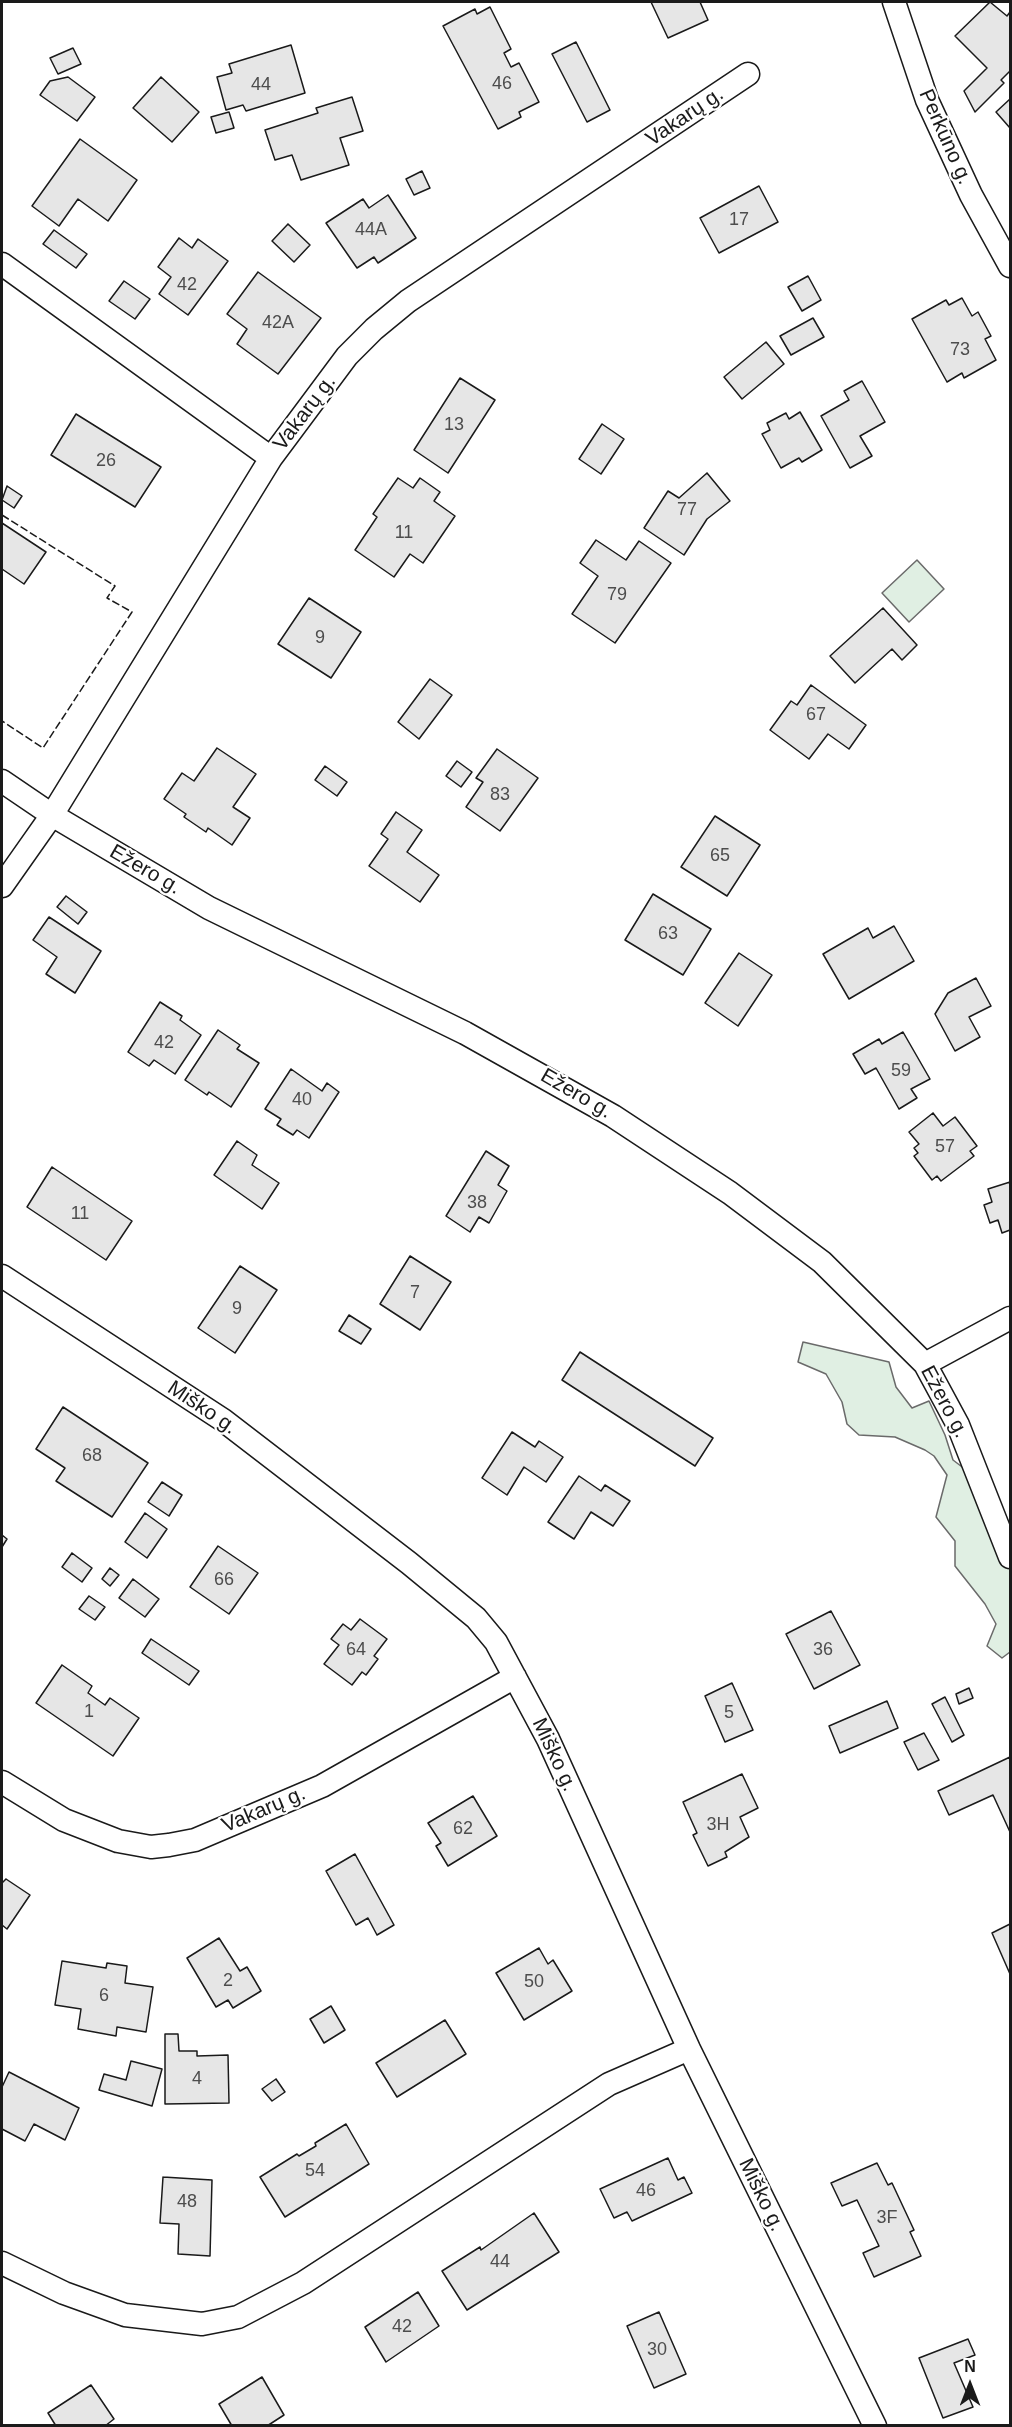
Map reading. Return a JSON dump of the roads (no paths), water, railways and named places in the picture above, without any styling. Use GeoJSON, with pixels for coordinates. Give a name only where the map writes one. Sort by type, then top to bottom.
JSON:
{"type":"FeatureCollection","features":[{"type":"Feature","properties":{"kind":"street","name":"Perkūno g."},"geometry":{"type":"LineString","coordinates":[[894,2],[927,100],[970,195],[1011,266]]}},
{"type":"Feature","properties":{"kind":"street","name":"Vakarų g."},"geometry":{"type":"LineString","coordinates":[[2,886],[52,815],[271,459],[347,356],[374,329],[408,301],[748,74]]}},
{"type":"Feature","properties":{"kind":"street"},"geometry":{"type":"LineString","coordinates":[[2,264],[271,459]]}},
{"type":"Feature","properties":{"kind":"street","name":"Ežero g."},"geometry":{"type":"LineString","coordinates":[[2,781],[52,815],[209,908],[465,1033],[613,1116],[730,1193],[822,1262],[925,1364],[958,1425],[1011,1557]]}},
{"type":"Feature","properties":{"kind":"street","name":"Miško g."},"geometry":{"type":"LineString","coordinates":[[2,1276],[222,1420],[409,1563],[476,1618],[496,1642],[548,1739],[689,2049],[874,2426]]}},
{"type":"Feature","properties":{"kind":"street"},"geometry":{"type":"LineString","coordinates":[[925,1364],[1011,1318]]}},
{"type":"Feature","properties":{"kind":"street","name":"Vakarų g."},"geometry":{"type":"LineString","coordinates":[[2,1782],[64,1820],[118,1841],[151,1847],[195,1840],[322,1786],[515,1677]]}},
{"type":"Feature","properties":{"kind":"street"},"geometry":{"type":"LineString","coordinates":[[2,2263],[64,2293],[125,2315],[202,2324],[238,2317],[303,2283],[609,2084],[689,2049]]}}]}
